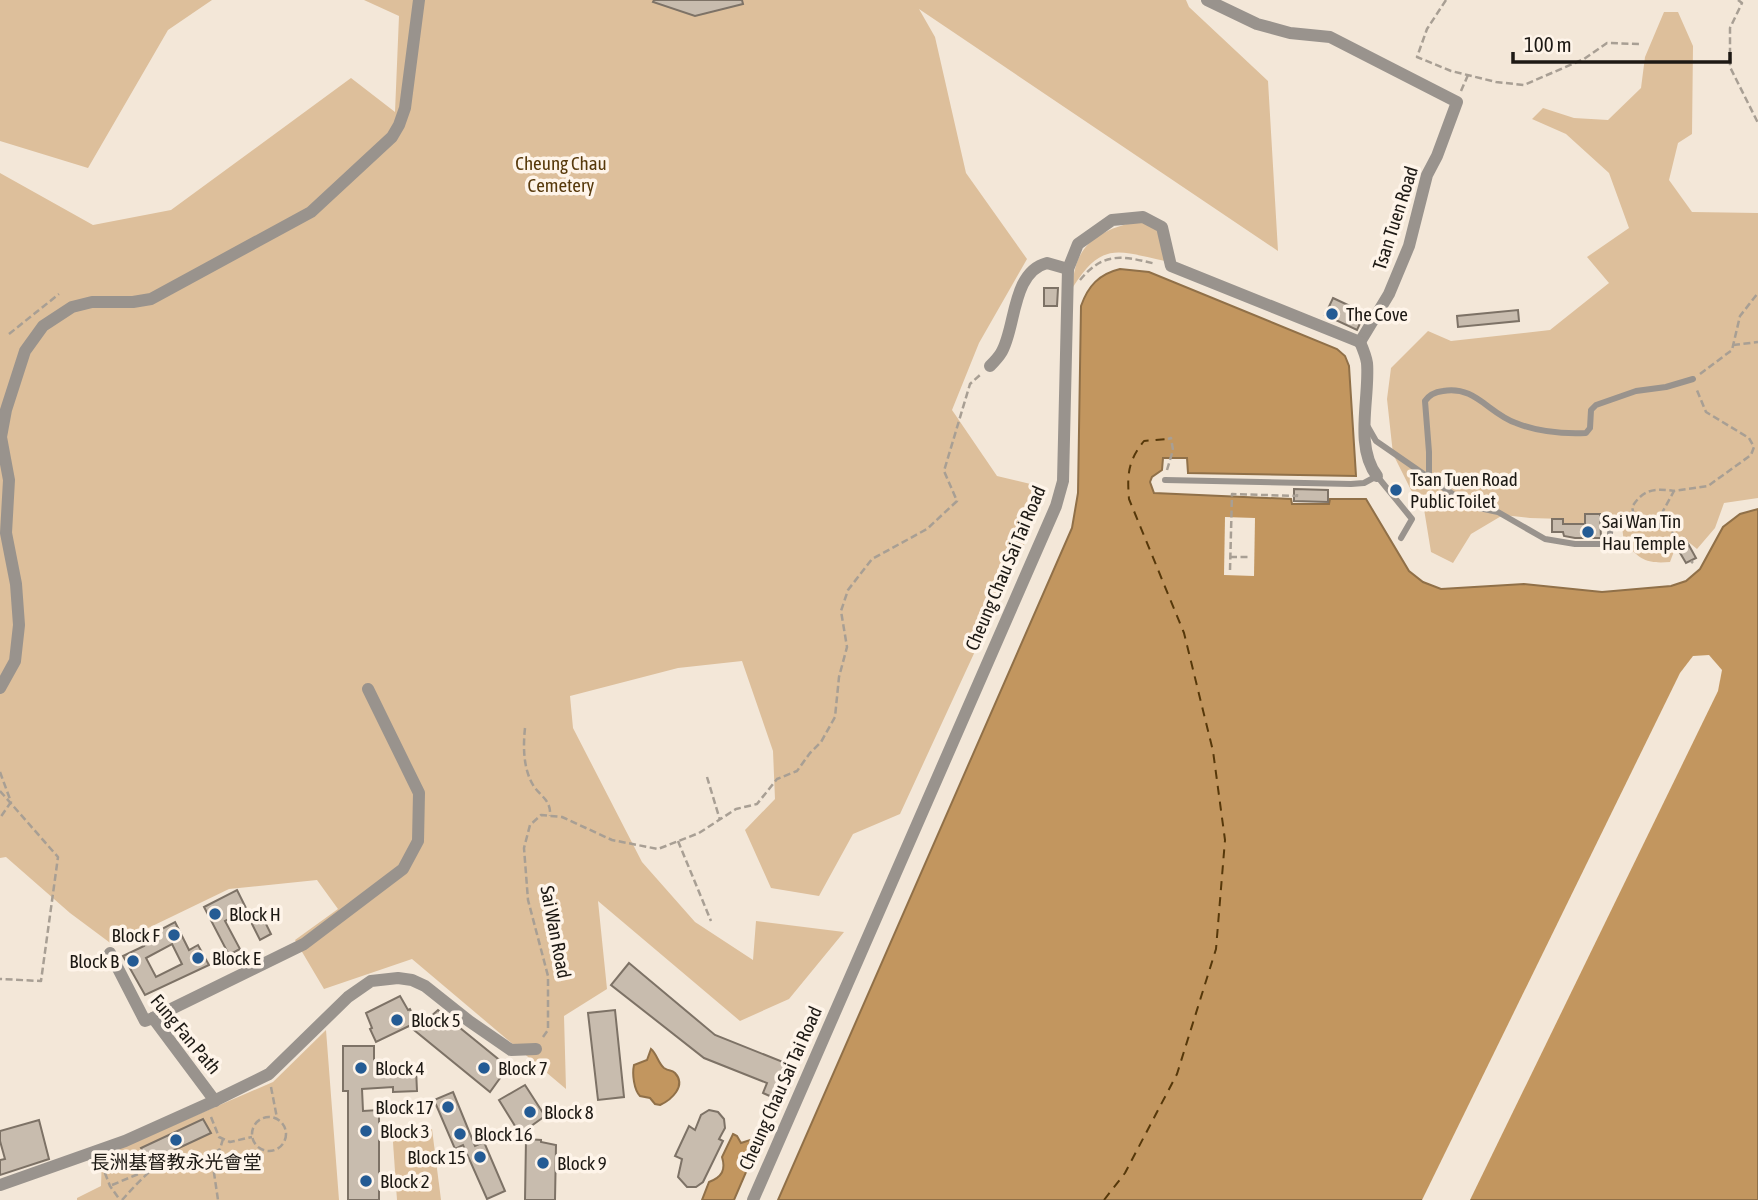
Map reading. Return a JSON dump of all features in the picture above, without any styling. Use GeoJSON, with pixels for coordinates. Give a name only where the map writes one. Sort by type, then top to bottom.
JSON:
{"type":"FeatureCollection","features":[{"type":"Feature","properties":{"kind":"street"},"geometry":{"type":"LineString","coordinates":[[0,688],[15,662],[19,625],[16,584],[6,533],[9,480],[1,437],[6,410],[30,342],[47,322],[72,307],[92,302],[133,302],[150,299],[287,227],[319,206],[388,141],[399,125],[407,101],[419,0]]}},
{"type":"Feature","properties":{"kind":"street","name":"Tsan Tuen Road"},"geometry":{"type":"LineString","coordinates":[[1207,0],[1257,24],[1290,33],[1330,37],[1457,102],[1427,175],[1409,246],[1389,294],[1360,342]]}},
{"type":"Feature","properties":{"kind":"street","name":"Cheung Chau Sai Tai Road"},"geometry":{"type":"LineString","coordinates":[[753,1200],[1056,506],[1063,481],[1068,270],[1078,244],[1112,220],[1143,217],[1163,227],[1171,266]]}},
{"type":"Feature","properties":{"kind":"street"},"geometry":{"type":"LineString","coordinates":[[990,366],[1002,352],[1018,297],[1033,271],[1047,263],[1068,270]]}},
{"type":"Feature","properties":{"kind":"street"},"geometry":{"type":"LineString","coordinates":[[1171,266],[1360,342],[1367,363],[1364,419],[1369,463],[1377,476]]}},
{"type":"Feature","properties":{"kind":"street"},"geometry":{"type":"LineString","coordinates":[[153,1018],[304,944],[403,869],[418,841],[419,793],[368,689]]}},
{"type":"Feature","properties":{"kind":"street","name":"Fung Fan Path"},"geometry":{"type":"LineString","coordinates":[[110,953],[145,1021],[153,1018],[211,1103]]}},
{"type":"Feature","properties":{"kind":"street"},"geometry":{"type":"LineString","coordinates":[[0,1185],[97,1152],[211,1103],[268,1074],[358,988],[371,981],[398,978],[425,986],[511,1050],[536,1049]]}},
{"type":"Feature","properties":{"kind":"lane"},"geometry":{"type":"LineString","coordinates":[[1429,479],[1424,404],[1426,398],[1438,392],[1456,390],[1472,395],[1502,417],[1518,424],[1556,433],[1586,433],[1590,430],[1591,410],[1596,405],[1636,391],[1671,386],[1693,379]]}},
{"type":"Feature","properties":{"kind":"lane"},"geometry":{"type":"LineString","coordinates":[[1364,419],[1376,441],[1465,503],[1498,512],[1545,539],[1575,544],[1609,544],[1611,523],[1664,526]]}},
{"type":"Feature","properties":{"kind":"lane"},"geometry":{"type":"LineString","coordinates":[[1165,480],[1359,484],[1377,476],[1412,519],[1401,538]]}},
{"type":"Feature","properties":{"kind":"path"},"geometry":{"type":"LineString","coordinates":[[1446,0],[1427,29],[1417,57],[1451,71],[1496,82],[1524,85],[1584,59],[1607,43],[1639,44]]}},
{"type":"Feature","properties":{"kind":"path"},"geometry":{"type":"LineString","coordinates":[[1738,0],[1742,3],[1730,28],[1730,67],[1758,123]]}},
{"type":"Feature","properties":{"kind":"path"},"geometry":{"type":"LineString","coordinates":[[1067,300],[1090,268],[1104,260],[1118,256],[1171,266]]}},
{"type":"Feature","properties":{"kind":"path"},"geometry":{"type":"LineString","coordinates":[[9,334],[59,293]]}},
{"type":"Feature","properties":{"kind":"path"},"geometry":{"type":"LineString","coordinates":[[1634,513],[1632,507],[1637,498],[1652,488],[1674,491],[1708,486],[1751,455],[1754,447],[1749,438],[1706,412],[1693,379],[1732,350],[1740,316],[1758,293]]}},
{"type":"Feature","properties":{"kind":"path"},"geometry":{"type":"LineString","coordinates":[[1751,299],[1758,302]]}},
{"type":"Feature","properties":{"kind":"path"},"geometry":{"type":"LineString","coordinates":[[1733,345],[1757,341]]}},
{"type":"Feature","properties":{"kind":"path"},"geometry":{"type":"LineString","coordinates":[[525,728],[525,759],[529,774],[535,788],[547,798],[550,816],[562,817],[584,825],[612,840],[658,849],[699,833],[736,809],[757,804],[777,779],[797,771],[821,742],[835,717],[839,677],[847,647],[841,611],[848,590],[872,559],[927,530],[957,501],[944,471],[971,384],[990,366]]}},
{"type":"Feature","properties":{"kind":"path"},"geometry":{"type":"LineString","coordinates":[[1165,480],[1173,450],[1171,439],[1168,439]]}},
{"type":"Feature","properties":{"kind":"path"},"geometry":{"type":"LineString","coordinates":[[1230,570],[1232,494],[1297,496],[1298,483]]}},
{"type":"Feature","properties":{"kind":"path"},"geometry":{"type":"LineString","coordinates":[[1664,526],[1663,511],[1674,491]]}},
{"type":"Feature","properties":{"kind":"path"},"geometry":{"type":"LineString","coordinates":[[1676,535],[1681,543]]}},
{"type":"Feature","properties":{"kind":"path"},"geometry":{"type":"LineString","coordinates":[[1230,557],[1251,557]]}},
{"type":"Feature","properties":{"kind":"path"},"geometry":{"type":"LineString","coordinates":[[0,772],[11,802]]}},
{"type":"Feature","properties":{"kind":"path"},"geometry":{"type":"LineString","coordinates":[[707,776],[720,820]]}},
{"type":"Feature","properties":{"kind":"path"},"geometry":{"type":"LineString","coordinates":[[0,791],[58,857],[41,981],[0,979]]}},
{"type":"Feature","properties":{"kind":"path"},"geometry":{"type":"LineString","coordinates":[[0,818],[11,802]]}},
{"type":"Feature","properties":{"kind":"path","name":"Sai Wan Road"},"geometry":{"type":"LineString","coordinates":[[536,1049],[548,1030],[548,976],[528,900],[524,848],[530,825],[541,815],[550,816]]}},
{"type":"Feature","properties":{"kind":"path"},"geometry":{"type":"LineString","coordinates":[[678,841],[711,921]]}},
{"type":"Feature","properties":{"kind":"path"},"geometry":{"type":"LineString","coordinates":[[268,1074],[278,1119],[286,1133],[283,1144],[278,1148],[268,1151],[258,1147],[252,1137],[257,1122],[267,1117],[278,1119]]}},
{"type":"Feature","properties":{"kind":"path"},"geometry":{"type":"LineString","coordinates":[[211,1103],[219,1137],[230,1142],[252,1137]]}},
{"type":"Feature","properties":{"kind":"path"},"geometry":{"type":"LineString","coordinates":[[205,1160],[220,1149],[223,1139]]}},
{"type":"Feature","properties":{"kind":"path"},"geometry":{"type":"LineString","coordinates":[[97,1152],[110,1186],[121,1200],[151,1169]]}},
{"type":"Feature","properties":{"kind":"path"},"geometry":{"type":"LineString","coordinates":[[110,1186],[168,1159],[195,1156],[213,1166],[218,1200]]}},
{"type":"Feature","properties":{"kind":"green space"},"geometry":{"type":"Polygon","coordinates":[[[0,0],[212,0],[168,30],[88,168],[0,141],[0,0]]]}},
{"type":"Feature","properties":{"kind":"green space","name":"Cheung Chau Cemetery"},"geometry":{"type":"Polygon","coordinates":[[[364,0],[1186,0],[1189,7],[1268,81],[1278,251],[919,9],[935,37],[966,173],[1027,259],[979,343],[952,410],[997,476],[1043,487],[1030,532],[900,814],[853,834],[819,896],[771,888],[745,830],[775,799],[773,751],[742,661],[678,668],[570,696],[573,728],[642,862],[695,922],[753,960],[756,921],[844,932],[789,999],[740,1021],[598,901],[607,989],[564,1016],[566,1089],[412,959],[324,989],[295,940],[338,909],[317,880],[229,889],[113,945],[70,913],[6,857],[0,858],[0,173],[93,225],[171,210],[351,78],[395,112],[399,16],[364,0]]]}},
{"type":"Feature","properties":{"kind":"green space"},"geometry":{"type":"Polygon","coordinates":[[[1664,12],[1678,12],[1693,46],[1692,134],[1678,143],[1669,180],[1692,212],[1758,213],[1758,498],[1724,503],[1715,528],[1697,549],[1686,540],[1676,546],[1670,562],[1649,561],[1635,553],[1624,543],[1621,518],[1600,518],[1600,514],[1585,514],[1585,524],[1563,526],[1563,519],[1503,515],[1471,534],[1453,563],[1431,552],[1424,509],[1393,454],[1387,399],[1391,368],[1428,331],[1451,341],[1550,330],[1609,283],[1587,257],[1629,228],[1609,173],[1566,134],[1532,119],[1543,108],[1574,118],[1608,120],[1641,88],[1645,57],[1664,12]]]}},
{"type":"Feature","properties":{"kind":"green space"},"geometry":{"type":"Polygon","coordinates":[[[1141,221],[1158,231],[1165,261],[1135,254],[1112,253],[1093,262],[1073,287],[1078,260],[1092,240],[1114,228],[1141,221]]]}},
{"type":"Feature","properties":{"kind":"green space"},"geometry":{"type":"Polygon","coordinates":[[[326,1030],[339,1200],[77,1200],[101,1186],[102,1156],[273,1082],[326,1030]]]}},
{"type":"Feature","properties":{"kind":"green space"},"geometry":{"type":"Polygon","coordinates":[[[392,1128],[432,1129],[441,1200],[397,1200],[392,1128]]]}},
{"type":"Feature","properties":{"kind":"shaded area"},"geometry":{"type":"Polygon","coordinates":[[[1120,269],[1149,272],[1337,349],[1345,356],[1349,366],[1356,476],[1188,473],[1187,458],[1163,458],[1162,470],[1152,477],[1150,482],[1154,493],[1291,499],[1292,504],[1329,504],[1330,499],[1366,499],[1409,571],[1423,582],[1441,589],[1524,584],[1602,592],[1671,586],[1686,581],[1700,569],[1723,527],[1740,514],[1758,509],[1758,1200],[778,1200],[1072,528],[1078,493],[1081,306],[1095,282],[1120,269]]]}},
{"type":"Feature","properties":{"kind":"shaded area"},"geometry":{"type":"Polygon","coordinates":[[[651,1049],[664,1068],[675,1073],[679,1083],[673,1096],[660,1105],[650,1098],[640,1096],[634,1082],[634,1065],[647,1060],[651,1049]]]}},
{"type":"Feature","properties":{"kind":"shaded area"},"geometry":{"type":"Polygon","coordinates":[[[733,1134],[741,1143],[750,1140],[754,1142],[756,1149],[734,1200],[702,1200],[709,1182],[722,1172],[722,1157],[733,1134]]]}},
{"type":"Feature","properties":{"kind":"pier"},"geometry":{"type":"Polygon","coordinates":[[[1225,517],[1255,518],[1254,576],[1224,575],[1225,517]]]}},
{"type":"Feature","properties":{"kind":"pier"},"geometry":{"type":"Polygon","coordinates":[[[1709,655],[1722,670],[1718,691],[1470,1200],[1422,1200],[1680,673],[1693,656],[1709,655]]]}},
{"type":"Feature","properties":{"kind":"building"},"geometry":{"type":"Polygon","coordinates":[[[742,0],[743,4],[695,16],[653,2],[742,0]]]}},
{"type":"Feature","properties":{"kind":"building"},"geometry":{"type":"Polygon","coordinates":[[[1044,288],[1058,288],[1057,306],[1044,306],[1044,288]]]}},
{"type":"Feature","properties":{"kind":"building"},"geometry":{"type":"Polygon","coordinates":[[[1333,298],[1365,313],[1357,330],[1325,315],[1333,298]]]}},
{"type":"Feature","properties":{"kind":"building"},"geometry":{"type":"Polygon","coordinates":[[[1518,310],[1519,321],[1458,327],[1457,316],[1518,310]]]}},
{"type":"Feature","properties":{"kind":"building"},"geometry":{"type":"Polygon","coordinates":[[[1294,489],[1328,490],[1328,502],[1294,501],[1294,489]]]}},
{"type":"Feature","properties":{"kind":"building","name":"Sai Wan Tin Hau Temple"},"geometry":{"type":"Polygon","coordinates":[[[1585,514],[1600,514],[1601,538],[1575,538],[1564,536],[1563,532],[1552,532],[1552,519],[1563,519],[1563,524],[1585,524],[1585,514]]]}},
{"type":"Feature","properties":{"kind":"building"},"geometry":{"type":"Polygon","coordinates":[[[1686,540],[1696,558],[1686,563],[1676,546],[1686,540]]]}},
{"type":"Feature","properties":{"kind":"building"},"geometry":{"type":"Polygon","coordinates":[[[237,890],[247,910],[225,921],[240,949],[229,955],[204,907],[237,890]]]}},
{"type":"Feature","properties":{"kind":"building"},"geometry":{"type":"Polygon","coordinates":[[[261,914],[271,934],[260,940],[250,920],[261,914]]]}},
{"type":"Feature","properties":{"kind":"building"},"geometry":{"type":"Polygon","coordinates":[[[175,922],[189,950],[198,945],[209,965],[145,995],[123,956],[144,946],[141,940],[175,922]],[[172,944],[146,958],[156,977],[182,964],[172,944]]]}},
{"type":"Feature","properties":{"kind":"building"},"geometry":{"type":"Polygon","coordinates":[[[629,963],[715,1035],[798,1068],[783,1102],[763,1093],[767,1083],[704,1058],[611,985],[629,963]]]}},
{"type":"Feature","properties":{"kind":"building"},"geometry":{"type":"Polygon","coordinates":[[[400,996],[419,1027],[438,1010],[508,1067],[490,1092],[409,1026],[376,1042],[366,1013],[400,996]]]}},
{"type":"Feature","properties":{"kind":"building"},"geometry":{"type":"Polygon","coordinates":[[[615,1010],[624,1097],[598,1100],[588,1013],[615,1010]]]}},
{"type":"Feature","properties":{"kind":"building"},"geometry":{"type":"Polygon","coordinates":[[[343,1046],[374,1046],[374,1071],[416,1069],[417,1091],[393,1092],[393,1087],[362,1089],[363,1111],[379,1110],[379,1200],[348,1200],[348,1091],[343,1091],[343,1046]]]}},
{"type":"Feature","properties":{"kind":"building","name":"Block 8"},"geometry":{"type":"Polygon","coordinates":[[[525,1085],[545,1116],[520,1134],[499,1100],[525,1085]]]}},
{"type":"Feature","properties":{"kind":"building"},"geometry":{"type":"Polygon","coordinates":[[[453,1092],[475,1146],[484,1142],[505,1191],[487,1199],[463,1145],[455,1149],[434,1100],[453,1092]]]}},
{"type":"Feature","properties":{"kind":"building"},"geometry":{"type":"Polygon","coordinates":[[[709,1110],[718,1112],[724,1119],[725,1128],[719,1139],[723,1141],[703,1182],[696,1187],[687,1187],[678,1177],[682,1159],[675,1156],[689,1126],[695,1130],[701,1115],[709,1110]]]}},
{"type":"Feature","properties":{"kind":"building","name":"長洲基督教永光會堂"},"geometry":{"type":"Polygon","coordinates":[[[203,1119],[211,1133],[149,1162],[141,1148],[203,1119]]]}},
{"type":"Feature","properties":{"kind":"building"},"geometry":{"type":"Polygon","coordinates":[[[39,1120],[49,1159],[0,1175],[0,1160],[5,1159],[0,1131],[39,1120]]]}},
{"type":"Feature","properties":{"kind":"building","name":"Block 9"},"geometry":{"type":"Polygon","coordinates":[[[526,1139],[556,1145],[555,1200],[525,1200],[526,1139]]]}},
{"type":"Feature","properties":{"kind":"ferry route"},"geometry":{"type":"LineString","coordinates":[[1104,1200],[1125,1173],[1177,1074],[1216,949],[1225,840],[1213,751],[1184,633],[1129,499],[1130,468],[1139,448],[1144,441],[1168,439]]}},
{"type":"Feature","properties":{"kind":"place","name":"The Cove"},"geometry":{"type":"Point","coordinates":[1332,314]}},
{"type":"Feature","properties":{"kind":"place","name":"Tsan Tuen Road Public Toilet"},"geometry":{"type":"Point","coordinates":[1396,490]}},
{"type":"Feature","properties":{"kind":"place","name":"Sai Wan Tin Hau Temple"},"geometry":{"type":"Point","coordinates":[1588,532]}},
{"type":"Feature","properties":{"kind":"place","name":"Block H"},"geometry":{"type":"Point","coordinates":[215,914]}},
{"type":"Feature","properties":{"kind":"place","name":"Block F"},"geometry":{"type":"Point","coordinates":[174,935]}},
{"type":"Feature","properties":{"kind":"place","name":"Block E"},"geometry":{"type":"Point","coordinates":[198,958]}},
{"type":"Feature","properties":{"kind":"place","name":"Block B"},"geometry":{"type":"Point","coordinates":[133,961]}},
{"type":"Feature","properties":{"kind":"place","name":"Block 5"},"geometry":{"type":"Point","coordinates":[397,1020]}},
{"type":"Feature","properties":{"kind":"place","name":"Block 4"},"geometry":{"type":"Point","coordinates":[361,1068]}},
{"type":"Feature","properties":{"kind":"place","name":"Block 7"},"geometry":{"type":"Point","coordinates":[484,1068]}},
{"type":"Feature","properties":{"kind":"place","name":"Block 17"},"geometry":{"type":"Point","coordinates":[448,1107]}},
{"type":"Feature","properties":{"kind":"place","name":"Block 8"},"geometry":{"type":"Point","coordinates":[530,1112]}},
{"type":"Feature","properties":{"kind":"place","name":"Block 3"},"geometry":{"type":"Point","coordinates":[366,1131]}},
{"type":"Feature","properties":{"kind":"place","name":"Block 16"},"geometry":{"type":"Point","coordinates":[460,1134]}},
{"type":"Feature","properties":{"kind":"place","name":"長洲基督教永光會堂"},"geometry":{"type":"Point","coordinates":[176,1140]}},
{"type":"Feature","properties":{"kind":"place","name":"Block 15"},"geometry":{"type":"Point","coordinates":[480,1157]}},
{"type":"Feature","properties":{"kind":"place","name":"Block 9"},"geometry":{"type":"Point","coordinates":[543,1163]}},
{"type":"Feature","properties":{"kind":"place","name":"Block 2"},"geometry":{"type":"Point","coordinates":[366,1181]}}]}
